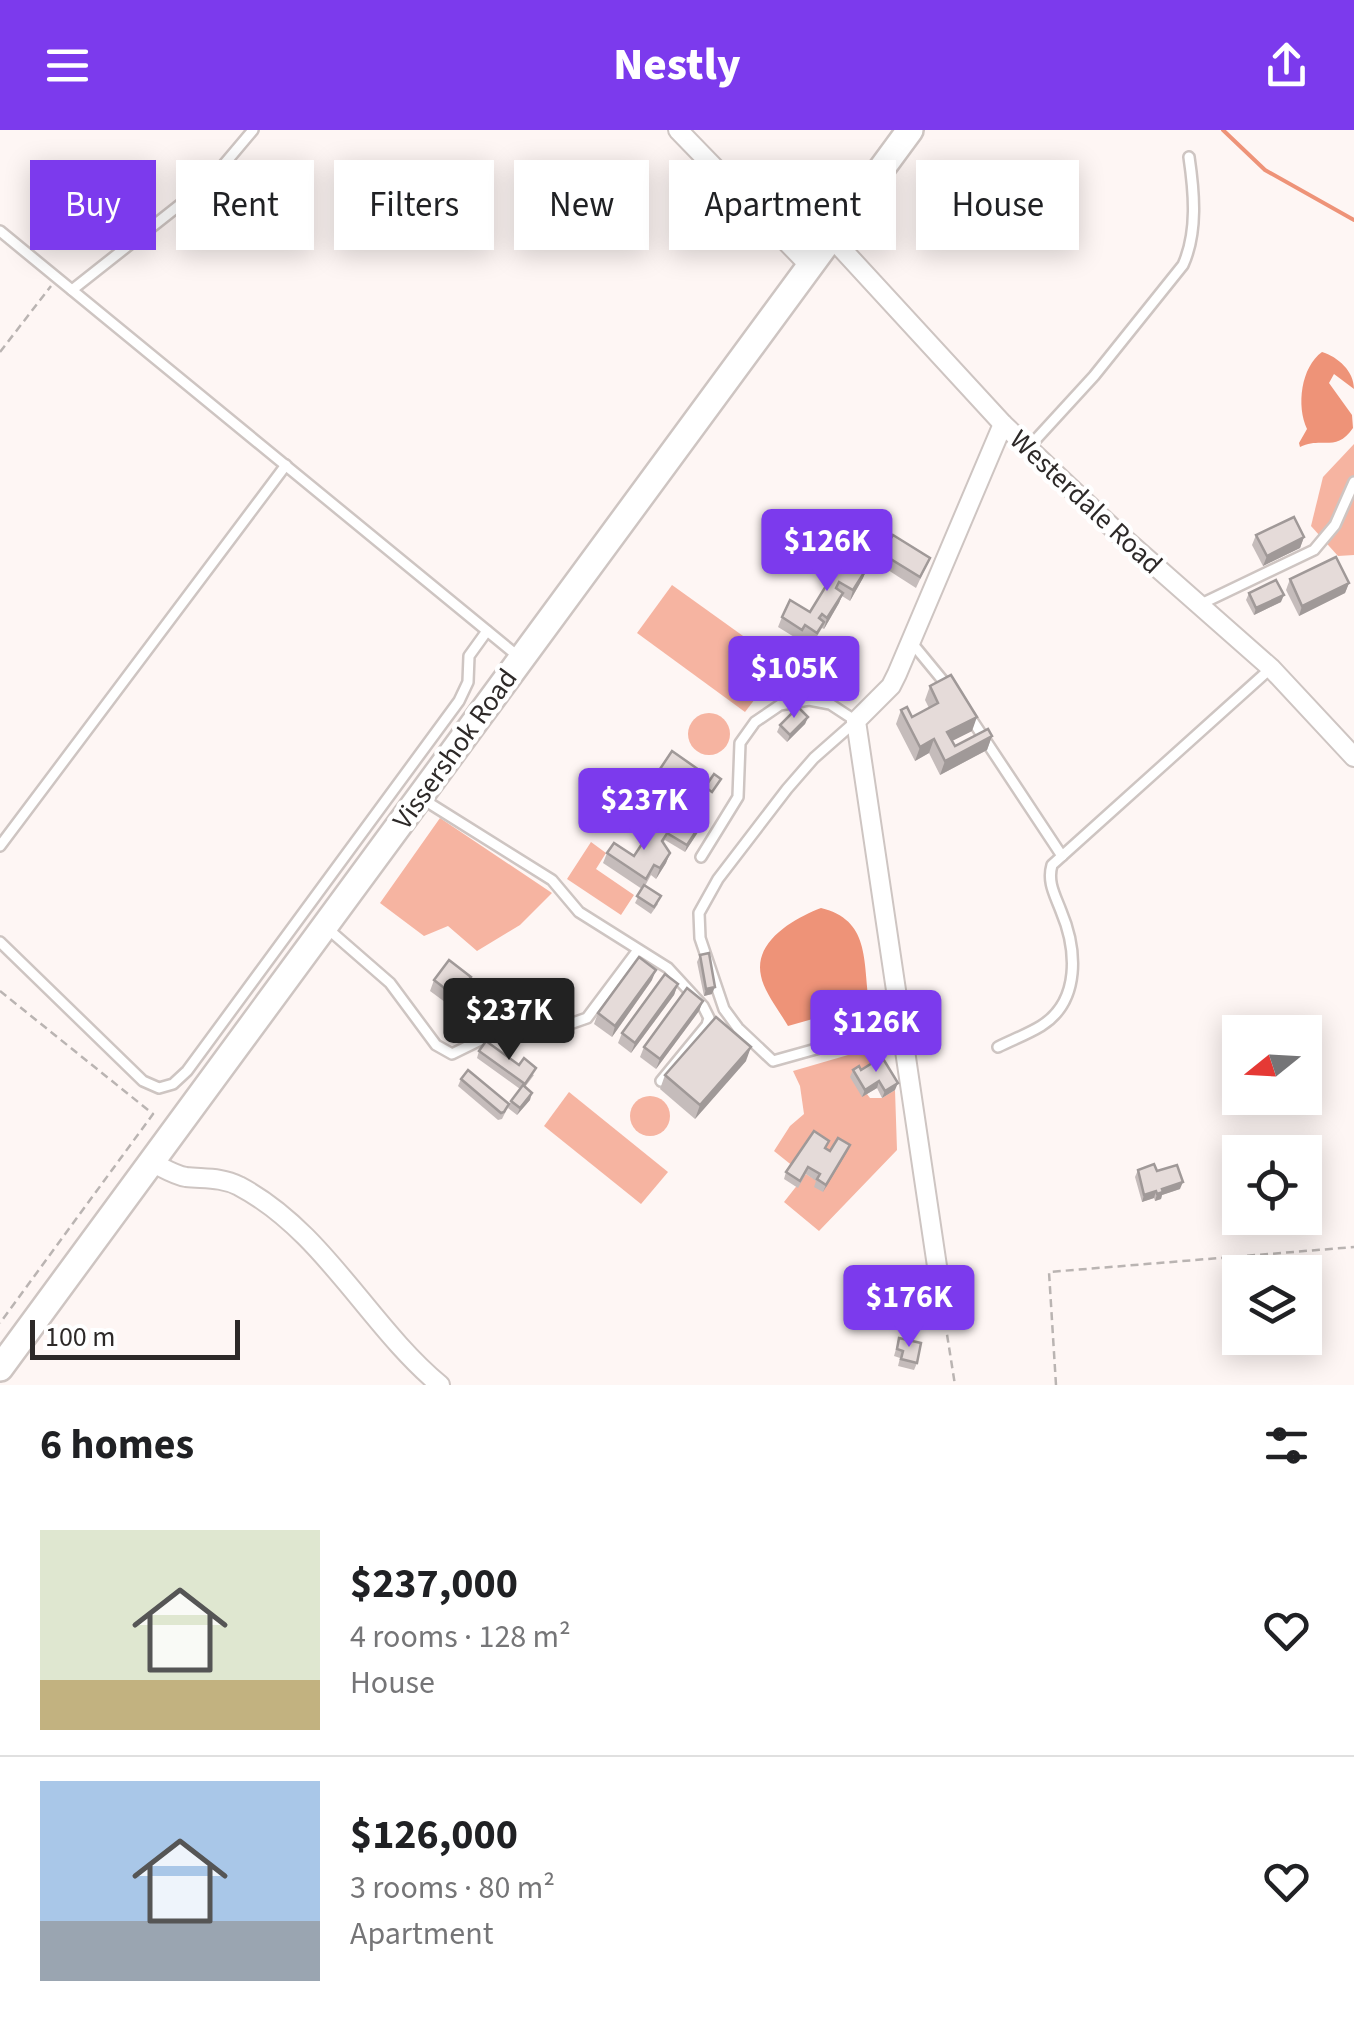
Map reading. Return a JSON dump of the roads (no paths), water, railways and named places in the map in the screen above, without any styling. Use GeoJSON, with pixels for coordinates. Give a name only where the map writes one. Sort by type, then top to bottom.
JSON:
{"type":"FeatureCollection","features":[{"type":"Feature","properties":{"kind":"main road","name":"Vissershok Road"},"geometry":{"type":"LineString","coordinates":[[887,160],[910,130]]}},
{"type":"Feature","properties":{"kind":"main road","name":"Vissershok Road"},"geometry":{"type":"LineString","coordinates":[[0,1368],[821,250]]}},
{"type":"Feature","properties":{"kind":"street"},"geometry":{"type":"LineString","coordinates":[[678,130],[810,266]]}},
{"type":"Feature","properties":{"kind":"street","name":"Westerdale Road"},"geometry":{"type":"LineString","coordinates":[[843,250],[1003,424],[1270,668],[1354,757]]}},
{"type":"Feature","properties":{"kind":"street"},"geometry":{"type":"LineString","coordinates":[[941,1293],[856,721],[891,686],[1003,424]]}},
{"type":"Feature","properties":{"kind":"street"},"geometry":{"type":"LineString","coordinates":[[151,1162],[181,1176],[228,1181],[261,1200],[329,1263],[398,1346],[440,1385]]}},
{"type":"Feature","properties":{"kind":"lane"},"geometry":{"type":"LineString","coordinates":[[72,290],[210,180],[253,130]]}},
{"type":"Feature","properties":{"kind":"lane"},"geometry":{"type":"LineString","coordinates":[[1028,448],[1094,376],[1183,265],[1192,225],[1189,157]]}},
{"type":"Feature","properties":{"kind":"lane"},"geometry":{"type":"LineString","coordinates":[[0,230],[521,658]]}},
{"type":"Feature","properties":{"kind":"lane"},"geometry":{"type":"LineString","coordinates":[[0,846],[286,465]]}},
{"type":"Feature","properties":{"kind":"lane"},"geometry":{"type":"LineString","coordinates":[[1198,606],[1314,550],[1335,525],[1354,482]]}},
{"type":"Feature","properties":{"kind":"lane"},"geometry":{"type":"LineString","coordinates":[[0,942],[143,1081],[159,1088],[173,1084],[187,1071],[467,689],[469,656],[487,631]]}},
{"type":"Feature","properties":{"kind":"lane"},"geometry":{"type":"LineString","coordinates":[[912,642],[957,700]]}},
{"type":"Feature","properties":{"kind":"lane"},"geometry":{"type":"LineString","coordinates":[[998,1047],[1041,1026],[1054,1015],[1070,987],[1073,945],[1050,876],[1052,866],[1270,668]]}},
{"type":"Feature","properties":{"kind":"lane"},"geometry":{"type":"LineString","coordinates":[[701,857],[738,797],[740,744],[754,722],[780,705],[809,700],[830,704],[856,721],[814,758],[718,879],[701,904],[698,928],[724,1009],[772,1061],[902,1025]]}},
{"type":"Feature","properties":{"kind":"lane"},"geometry":{"type":"LineString","coordinates":[[966,712],[1062,856]]}},
{"type":"Feature","properties":{"kind":"lane"},"geometry":{"type":"LineString","coordinates":[[419,798],[552,880],[579,912],[668,968],[703,1006],[709,1018],[707,1025],[661,1081]]}},
{"type":"Feature","properties":{"kind":"lane"},"geometry":{"type":"LineString","coordinates":[[325,926],[390,983],[436,1045],[452,1054],[499,1030],[567,1025],[587,1018],[638,950]]}},
{"type":"Feature","properties":{"kind":"waterway"},"geometry":{"type":"LineString","coordinates":[[1223,130],[1265,170],[1354,220]]}}]}
